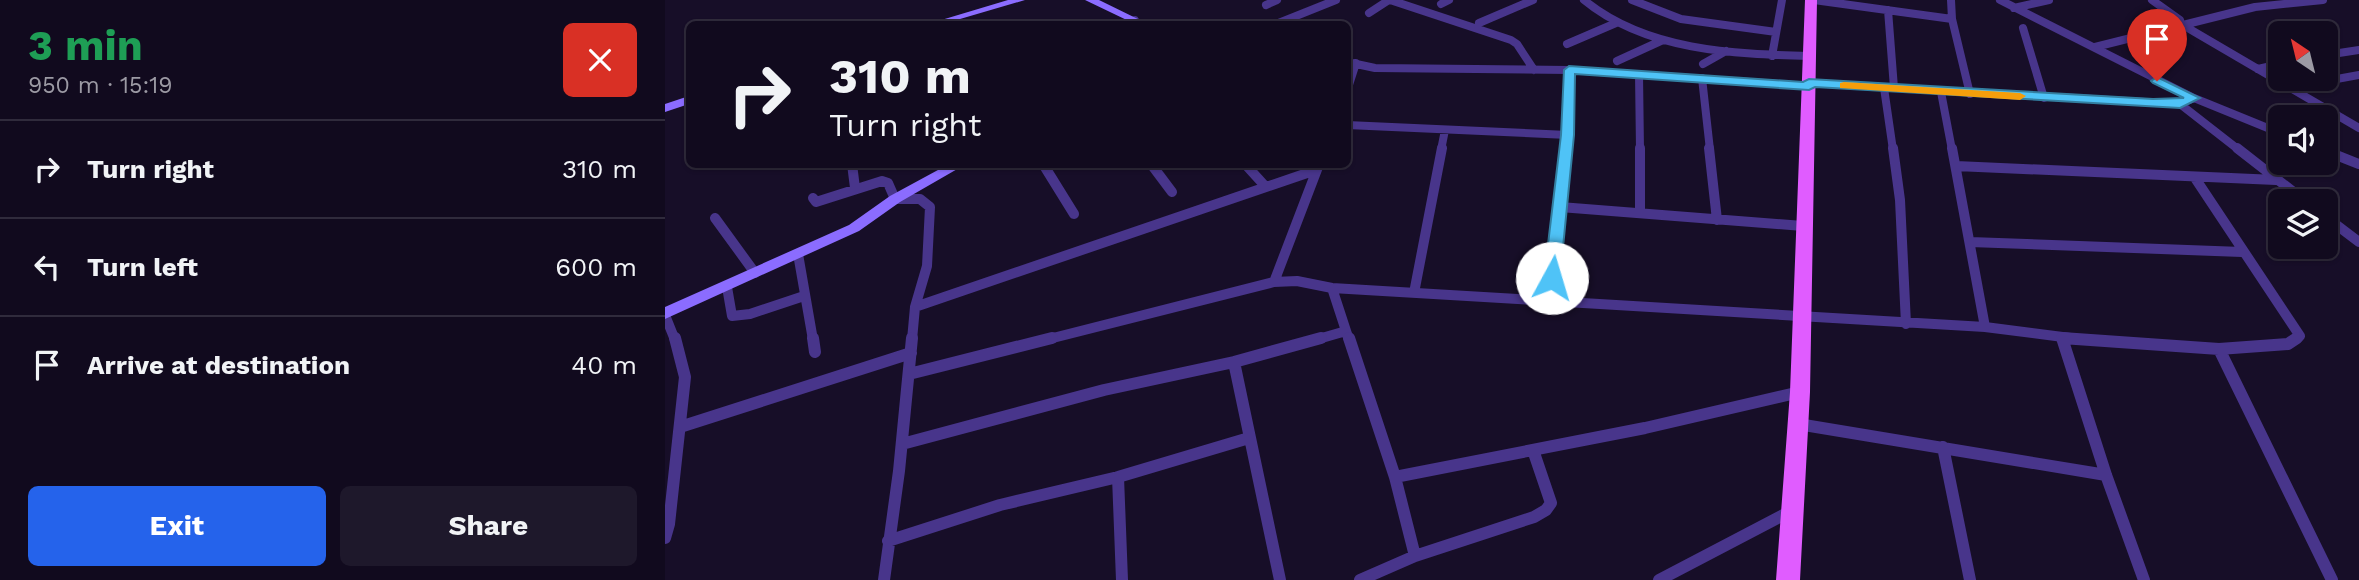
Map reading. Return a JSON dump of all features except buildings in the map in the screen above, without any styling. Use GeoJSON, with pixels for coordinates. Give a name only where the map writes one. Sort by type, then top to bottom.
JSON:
{"type":"FeatureCollection","features":[{"type":"Feature","properties":{"kind":"main road"},"geometry":{"type":"LineString","coordinates":[[1788,580],[1800,392],[1812,0]]}},
{"type":"Feature","properties":{"kind":"street"},"geometry":{"type":"LineString","coordinates":[[930,21],[1006,0]]}},
{"type":"Feature","properties":{"kind":"street"},"geometry":{"type":"LineString","coordinates":[[944,21],[1020,0]]}},
{"type":"Feature","properties":{"kind":"street"},"geometry":{"type":"LineString","coordinates":[[1090,0],[1130,21]]}},
{"type":"Feature","properties":{"kind":"street"},"geometry":{"type":"LineString","coordinates":[[1266,5],[1277,0]]}},
{"type":"Feature","properties":{"kind":"street"},"geometry":{"type":"LineString","coordinates":[[1284,21],[1336,0]]}},
{"type":"Feature","properties":{"kind":"street"},"geometry":{"type":"LineString","coordinates":[[1369,13],[1389,0],[1511,40],[1517,44],[1534,69]]}},
{"type":"Feature","properties":{"kind":"street"},"geometry":{"type":"LineString","coordinates":[[1441,4],[1449,0]]}},
{"type":"Feature","properties":{"kind":"street"},"geometry":{"type":"LineString","coordinates":[[1479,23],[1533,0]]}},
{"type":"Feature","properties":{"kind":"street"},"geometry":{"type":"LineString","coordinates":[[1584,0],[1616,23],[1663,40],[1726,51],[1772,56],[1810,56]]}},
{"type":"Feature","properties":{"kind":"street"},"geometry":{"type":"LineString","coordinates":[[1632,0],[1681,19],[1776,32]]}},
{"type":"Feature","properties":{"kind":"street"},"geometry":{"type":"LineString","coordinates":[[1771,0],[1781,1],[1772,56]]}},
{"type":"Feature","properties":{"kind":"street"},"geometry":{"type":"LineString","coordinates":[[1812,0],[1952,19]]}},
{"type":"Feature","properties":{"kind":"street"},"geometry":{"type":"LineString","coordinates":[[1951,0],[1952,19],[1970,94]]}},
{"type":"Feature","properties":{"kind":"street"},"geometry":{"type":"LineString","coordinates":[[2000,0],[2194,98],[2268,128]]}},
{"type":"Feature","properties":{"kind":"street"},"geometry":{"type":"LineString","coordinates":[[2014,8],[2049,0]]}},
{"type":"Feature","properties":{"kind":"street"},"geometry":{"type":"LineString","coordinates":[[2152,0],[2181,23],[2268,75]]}},
{"type":"Feature","properties":{"kind":"street"},"geometry":{"type":"LineString","coordinates":[[2242,0],[2255,7]]}},
{"type":"Feature","properties":{"kind":"street"},"geometry":{"type":"LineString","coordinates":[[2095,47],[2181,23],[2255,7],[2323,0]]}},
{"type":"Feature","properties":{"kind":"street"},"geometry":{"type":"LineString","coordinates":[[1888,10],[1889,88],[1900,200],[1906,324]]}},
{"type":"Feature","properties":{"kind":"street"},"geometry":{"type":"LineString","coordinates":[[1567,44],[1616,23]]}},
{"type":"Feature","properties":{"kind":"street"},"geometry":{"type":"LineString","coordinates":[[2023,29],[2044,97]]}},
{"type":"Feature","properties":{"kind":"street"},"geometry":{"type":"LineString","coordinates":[[1617,61],[1663,40]]}},
{"type":"Feature","properties":{"kind":"street"},"geometry":{"type":"LineString","coordinates":[[2338,53],[2359,50]]}},
{"type":"Feature","properties":{"kind":"street"},"geometry":{"type":"LineString","coordinates":[[1703,64],[1726,51]]}},
{"type":"Feature","properties":{"kind":"street"},"geometry":{"type":"LineString","coordinates":[[1352,63],[1375,68],[1569,70],[2180,104],[2194,98]]}},
{"type":"Feature","properties":{"kind":"street"},"geometry":{"type":"LineString","coordinates":[[2258,69],[2268,67]]}},
{"type":"Feature","properties":{"kind":"street"},"geometry":{"type":"LineString","coordinates":[[1550,301],[1568,135],[1569,70]]}},
{"type":"Feature","properties":{"kind":"street"},"geometry":{"type":"LineString","coordinates":[[1639,75],[1640,213]]}},
{"type":"Feature","properties":{"kind":"street"},"geometry":{"type":"LineString","coordinates":[[2338,79],[2359,75]]}},
{"type":"Feature","properties":{"kind":"street"},"geometry":{"type":"LineString","coordinates":[[1702,78],[1717,220]]}},
{"type":"Feature","properties":{"kind":"street"},"geometry":{"type":"LineString","coordinates":[[2294,91],[2357,125]]}},
{"type":"Feature","properties":{"kind":"street"},"geometry":{"type":"LineString","coordinates":[[1941,92],[1957,166],[1985,327]]}},
{"type":"Feature","properties":{"kind":"street"},"geometry":{"type":"LineString","coordinates":[[665,107],[686,99]]}},
{"type":"Feature","properties":{"kind":"street"},"geometry":{"type":"LineString","coordinates":[[2180,104],[2288,189]]}},
{"type":"Feature","properties":{"kind":"street"},"geometry":{"type":"LineString","coordinates":[[1351,125],[1568,135]]}},
{"type":"Feature","properties":{"kind":"street"},"geometry":{"type":"LineString","coordinates":[[1414,293],[1445,130]]}},
{"type":"Feature","properties":{"kind":"street"},"geometry":{"type":"LineString","coordinates":[[2338,156],[2359,164]]}},
{"type":"Feature","properties":{"kind":"street"},"geometry":{"type":"LineString","coordinates":[[1957,166],[2276,180]]}},
{"type":"Feature","properties":{"kind":"street"},"geometry":{"type":"LineString","coordinates":[[852,168],[855,188]]}},
{"type":"Feature","properties":{"kind":"street"},"geometry":{"type":"LineString","coordinates":[[665,538],[669,524],[674,434],[685,376],[679,364],[678,345],[672,325],[665,314],[854,228],[895,199],[953,168]]}},
{"type":"Feature","properties":{"kind":"street"},"geometry":{"type":"LineString","coordinates":[[1045,168],[1074,214]]}},
{"type":"Feature","properties":{"kind":"street"},"geometry":{"type":"LineString","coordinates":[[1154,168],[1172,192]]}},
{"type":"Feature","properties":{"kind":"street"},"geometry":{"type":"LineString","coordinates":[[1249,168],[1265,186]]}},
{"type":"Feature","properties":{"kind":"street"},"geometry":{"type":"LineString","coordinates":[[915,307],[1314,168]]}},
{"type":"Feature","properties":{"kind":"street"},"geometry":{"type":"LineString","coordinates":[[1274,282],[1317,168]]}},
{"type":"Feature","properties":{"kind":"street"},"geometry":{"type":"LineString","coordinates":[[909,374],[1274,282],[1297,281],[1332,288],[1985,327],[2062,338],[2220,349],[2288,344],[2300,336],[2195,178]]}},
{"type":"Feature","properties":{"kind":"street"},"geometry":{"type":"LineString","coordinates":[[813,198],[816,202],[882,181],[888,183],[895,199]]}},
{"type":"Feature","properties":{"kind":"street"},"geometry":{"type":"LineString","coordinates":[[884,580],[902,444],[915,307],[927,266],[930,207],[920,199],[895,199]]}},
{"type":"Feature","properties":{"kind":"street"},"geometry":{"type":"LineString","coordinates":[[1560,207],[1803,226]]}},
{"type":"Feature","properties":{"kind":"street"},"geometry":{"type":"LineString","coordinates":[[715,218],[755,273]]}},
{"type":"Feature","properties":{"kind":"street"},"geometry":{"type":"LineString","coordinates":[[2338,226],[2359,242]]}},
{"type":"Feature","properties":{"kind":"street"},"geometry":{"type":"LineString","coordinates":[[1970,242],[2242,252]]}},
{"type":"Feature","properties":{"kind":"street"},"geometry":{"type":"LineString","coordinates":[[797,254],[815,352]]}},
{"type":"Feature","properties":{"kind":"street"},"geometry":{"type":"LineString","coordinates":[[727,286],[733,316],[750,314],[804,296]]}},
{"type":"Feature","properties":{"kind":"street"},"geometry":{"type":"LineString","coordinates":[[1332,288],[1395,477],[1415,556]]}},
{"type":"Feature","properties":{"kind":"street"},"geometry":{"type":"LineString","coordinates":[[902,444],[1104,390],[1234,362],[1346,331]]}},
{"type":"Feature","properties":{"kind":"street"},"geometry":{"type":"LineString","coordinates":[[2062,338],[2106,475],[2144,580]]}},
{"type":"Feature","properties":{"kind":"street"},"geometry":{"type":"LineString","coordinates":[[2220,349],[2332,580]]}},
{"type":"Feature","properties":{"kind":"street"},"geometry":{"type":"LineString","coordinates":[[674,434],[911,352]]}},
{"type":"Feature","properties":{"kind":"street"},"geometry":{"type":"LineString","coordinates":[[1234,362],[1280,580]]}},
{"type":"Feature","properties":{"kind":"street"},"geometry":{"type":"LineString","coordinates":[[1395,477],[1646,428],[1800,392]]}},
{"type":"Feature","properties":{"kind":"street"},"geometry":{"type":"LineString","coordinates":[[1798,424],[2106,475]]}},
{"type":"Feature","properties":{"kind":"street"},"geometry":{"type":"LineString","coordinates":[[888,541],[1000,505],[1118,477],[1249,438]]}},
{"type":"Feature","properties":{"kind":"street"},"geometry":{"type":"LineString","coordinates":[[1943,447],[1970,580]]}},
{"type":"Feature","properties":{"kind":"street"},"geometry":{"type":"LineString","coordinates":[[1360,580],[1415,556],[1534,517],[1546,510],[1551,503],[1533,450]]}},
{"type":"Feature","properties":{"kind":"street"},"geometry":{"type":"LineString","coordinates":[[1118,477],[1122,580]]}},
{"type":"Feature","properties":{"kind":"street"},"geometry":{"type":"LineString","coordinates":[[1659,580],[1793,510]]}},
{"type":"Feature","properties":{"kind":"slow traffic"},"geometry":{"type":"LineString","coordinates":[[1844,85],[2020,96]]}},
{"type":"Feature","properties":{"kind":"route"},"geometry":{"type":"LineString","coordinates":[[1552,278],[1568,135],[1569,70],[1809,86],[1809,83],[2153,103],[2180,104],[2194,98],[2157,81]]}}]}
